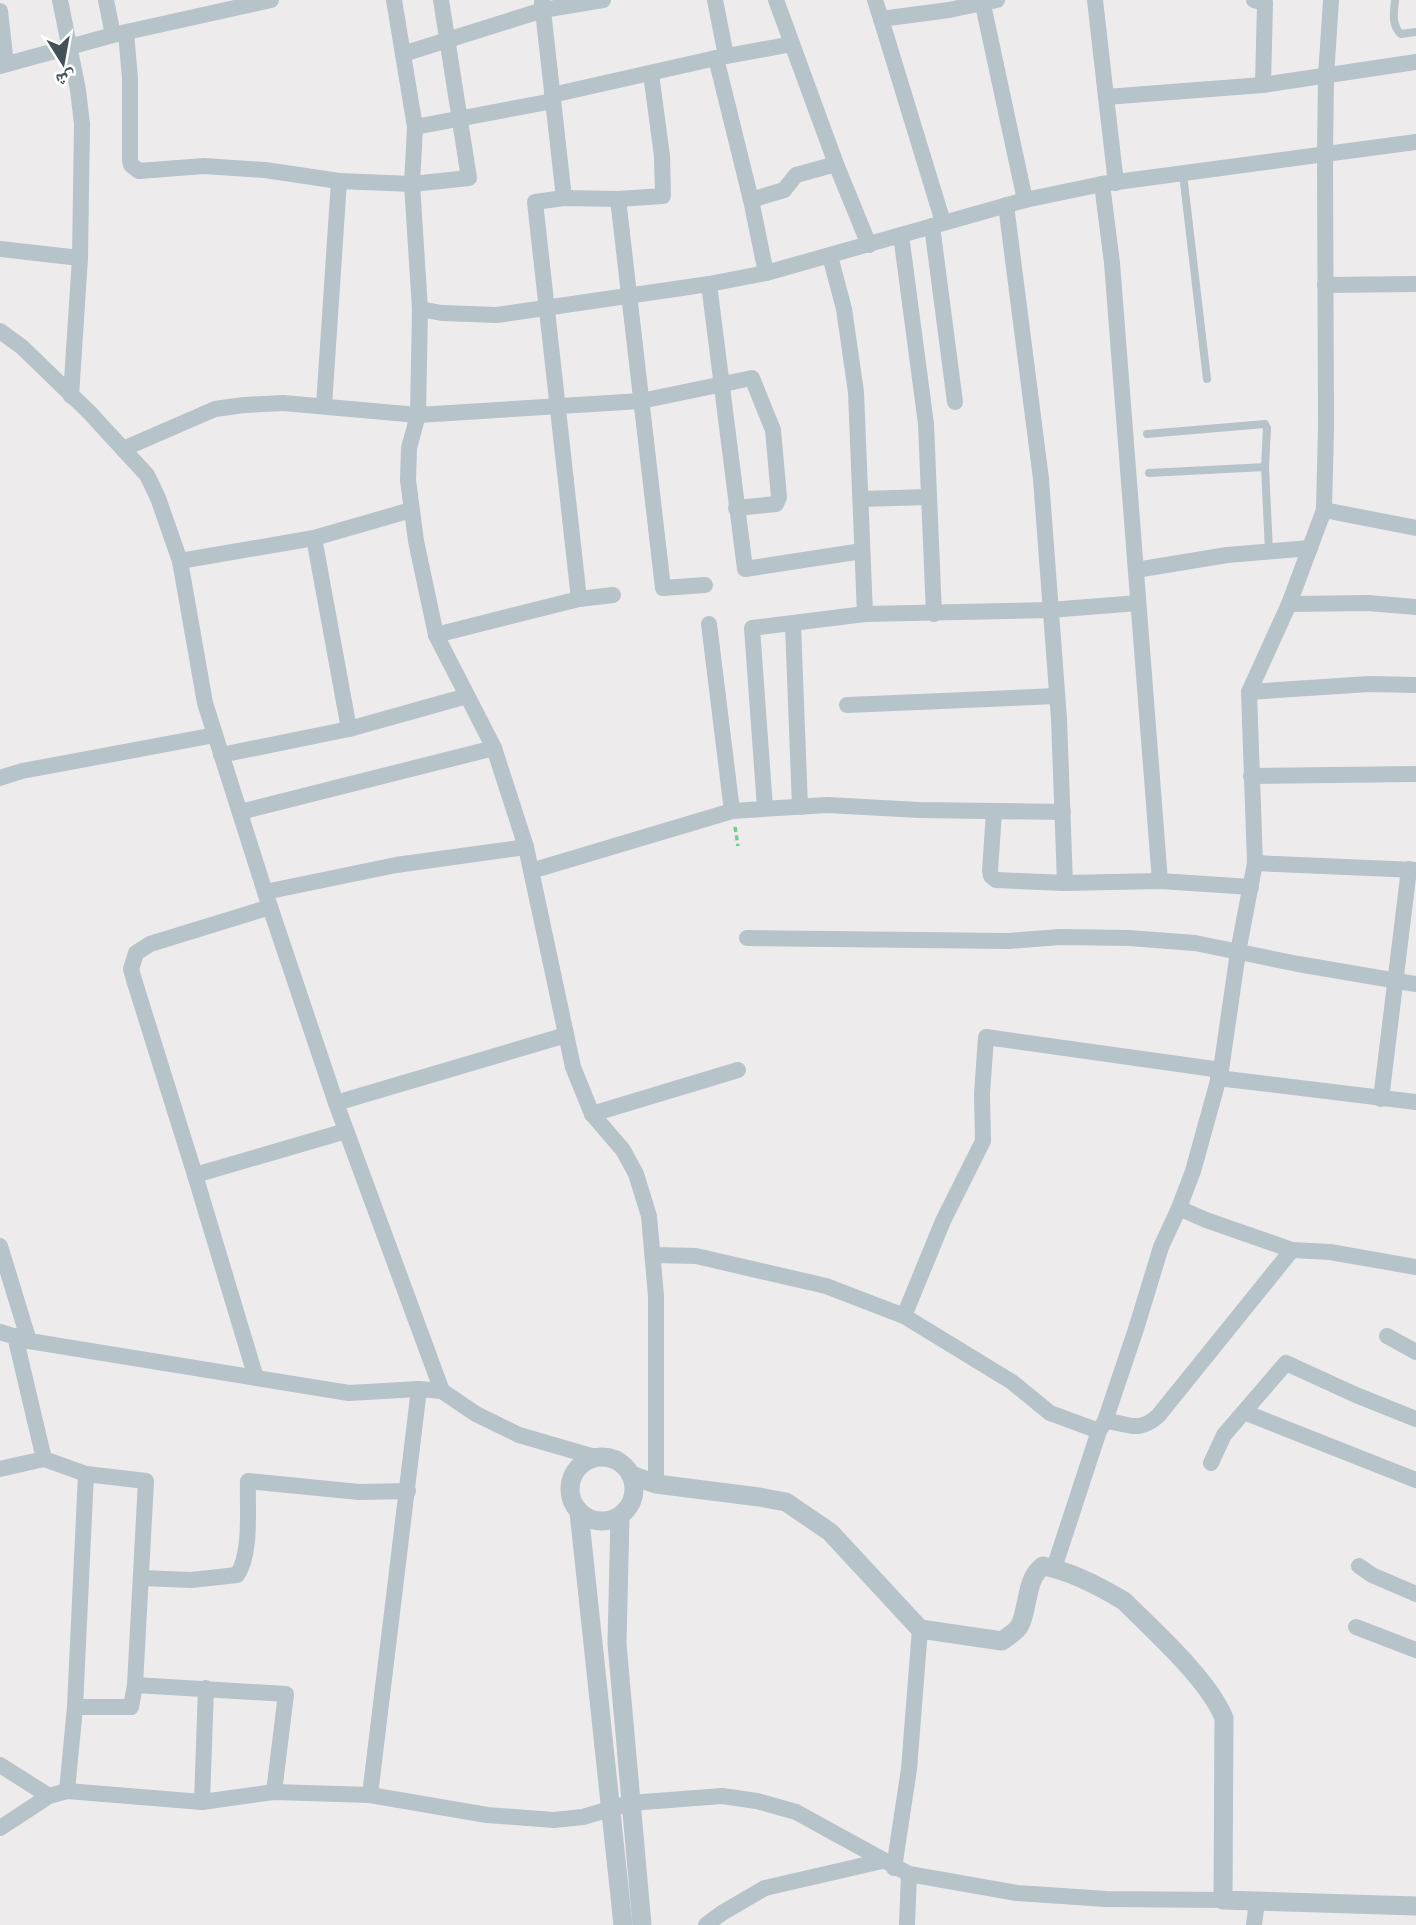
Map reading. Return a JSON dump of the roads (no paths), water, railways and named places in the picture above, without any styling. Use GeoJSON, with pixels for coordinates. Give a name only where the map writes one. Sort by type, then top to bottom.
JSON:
{"type":"FeatureCollection","features":[{"type":"Feature","properties":{"kind":"street"},"geometry":{"type":"LineString","coordinates":[[60,0],[82,124],[80,258],[71,396]]}},
{"type":"Feature","properties":{"kind":"street"},"geometry":{"type":"LineString","coordinates":[[106,0],[119,34],[130,78],[130,160],[135,169],[144,172],[205,166],[265,170],[339,181],[412,184],[469,178],[441,0]]}},
{"type":"Feature","properties":{"kind":"street"},"geometry":{"type":"LineString","coordinates":[[0,11],[3,64],[119,34],[271,0]]}},
{"type":"Feature","properties":{"kind":"street"},"geometry":{"type":"LineString","coordinates":[[394,0],[415,127],[412,184],[420,309],[418,415],[409,448],[411,510],[436,635],[495,748],[526,847],[573,1067],[592,1114],[623,1150],[636,1174],[649,1216],[656,1296],[656,1484]]}},
{"type":"Feature","properties":{"kind":"street"},"geometry":{"type":"LineString","coordinates":[[403,54],[542,5],[603,0]]}},
{"type":"Feature","properties":{"kind":"street"},"geometry":{"type":"LineString","coordinates":[[715,0],[721,57],[766,273]]}},
{"type":"Feature","properties":{"kind":"street"},"geometry":{"type":"LineString","coordinates":[[776,0],[836,164],[869,245]]}},
{"type":"Feature","properties":{"kind":"street"},"geometry":{"type":"LineString","coordinates":[[875,0],[937,224],[955,402]]}},
{"type":"Feature","properties":{"kind":"street"},"geometry":{"type":"LineString","coordinates":[[1095,0],[1106,97],[1112,263],[1160,881]]}},
{"type":"Feature","properties":{"kind":"street"},"geometry":{"type":"LineString","coordinates":[[1254,0],[1265,3],[1263,85]]}},
{"type":"Feature","properties":{"kind":"street"},"geometry":{"type":"LineString","coordinates":[[1054,1568],[1136,1329],[1161,1247],[1193,1171],[1220,1074],[1238,952],[1255,863],[1249,692],[1289,604],[1324,510],[1326,76],[1331,0]]}},
{"type":"Feature","properties":{"kind":"street"},"geometry":{"type":"LineString","coordinates":[[881,19],[987,1],[1025,200]]}},
{"type":"Feature","properties":{"kind":"street"},"geometry":{"type":"LineString","coordinates":[[542,5],[564,198]]}},
{"type":"Feature","properties":{"kind":"street"},"geometry":{"type":"LineString","coordinates":[[415,127],[461,120],[721,57],[792,44]]}},
{"type":"Feature","properties":{"kind":"street"},"geometry":{"type":"LineString","coordinates":[[1106,97],[1263,85],[1416,62]]}},
{"type":"Feature","properties":{"kind":"street"},"geometry":{"type":"LineString","coordinates":[[579,599],[535,202],[564,198],[618,200],[663,196],[661,148],[651,74]]}},
{"type":"Feature","properties":{"kind":"street"},"geometry":{"type":"LineString","coordinates":[[420,309],[442,313],[497,315],[709,284],[766,273],[830,256],[1025,200],[1109,183],[1416,142]]}},
{"type":"Feature","properties":{"kind":"street"},"geometry":{"type":"LineString","coordinates":[[751,200],[784,190],[796,175],[836,164]]}},
{"type":"Feature","properties":{"kind":"street"},"geometry":{"type":"LineString","coordinates":[[324,406],[339,181]]}},
{"type":"Feature","properties":{"kind":"street"},"geometry":{"type":"LineString","coordinates":[[618,200],[663,588],[705,585]]}},
{"type":"Feature","properties":{"kind":"street"},"geometry":{"type":"LineString","coordinates":[[1006,205],[1041,479],[1057,696],[1065,883]]}},
{"type":"Feature","properties":{"kind":"street"},"geometry":{"type":"LineString","coordinates":[[901,235],[926,424],[934,614]]}},
{"type":"Feature","properties":{"kind":"street"},"geometry":{"type":"LineString","coordinates":[[0,249],[80,258]]}},
{"type":"Feature","properties":{"kind":"street"},"geometry":{"type":"LineString","coordinates":[[830,256],[852,354],[858,420],[864,614]]}},
{"type":"Feature","properties":{"kind":"street"},"geometry":{"type":"LineString","coordinates":[[709,284],[745,569],[862,551]]}},
{"type":"Feature","properties":{"kind":"street"},"geometry":{"type":"LineString","coordinates":[[1325,285],[1416,284]]}},
{"type":"Feature","properties":{"kind":"street"},"geometry":{"type":"LineString","coordinates":[[0,331],[22,347],[123,449],[147,475],[158,498],[180,561],[205,703],[267,900],[336,1103],[442,1391]]}},
{"type":"Feature","properties":{"kind":"street"},"geometry":{"type":"LineString","coordinates":[[123,449],[215,409],[244,405],[283,403],[418,415],[641,401],[752,378],[768,412],[776,445],[779,497],[776,504],[736,508]]}},
{"type":"Feature","properties":{"kind":"street"},"geometry":{"type":"LineString","coordinates":[[861,499],[929,498]]}},
{"type":"Feature","properties":{"kind":"street"},"geometry":{"type":"LineString","coordinates":[[180,561],[314,538],[411,510]]}},
{"type":"Feature","properties":{"kind":"street"},"geometry":{"type":"LineString","coordinates":[[1324,510],[1416,528]]}},
{"type":"Feature","properties":{"kind":"street"},"geometry":{"type":"LineString","coordinates":[[314,538],[349,729]]}},
{"type":"Feature","properties":{"kind":"street"},"geometry":{"type":"LineString","coordinates":[[1136,570],[1227,555],[1310,548]]}},
{"type":"Feature","properties":{"kind":"street"},"geometry":{"type":"LineString","coordinates":[[436,635],[579,599],[613,596]]}},
{"type":"Feature","properties":{"kind":"street"},"geometry":{"type":"LineString","coordinates":[[765,808],[752,628],[793,625],[864,614],[1050,610],[1138,603]]}},
{"type":"Feature","properties":{"kind":"street"},"geometry":{"type":"LineString","coordinates":[[1289,604],[1368,603],[1416,607]]}},
{"type":"Feature","properties":{"kind":"street"},"geometry":{"type":"LineString","coordinates":[[709,624],[732,811]]}},
{"type":"Feature","properties":{"kind":"street"},"geometry":{"type":"LineString","coordinates":[[793,625],[800,807]]}},
{"type":"Feature","properties":{"kind":"street"},"geometry":{"type":"LineString","coordinates":[[1249,692],[1370,684],[1416,685]]}},
{"type":"Feature","properties":{"kind":"street"},"geometry":{"type":"LineString","coordinates":[[222,755],[349,729],[467,696]]}},
{"type":"Feature","properties":{"kind":"street"},"geometry":{"type":"LineString","coordinates":[[847,705],[1057,696]]}},
{"type":"Feature","properties":{"kind":"street"},"geometry":{"type":"LineString","coordinates":[[0,778],[22,771],[215,735]]}},
{"type":"Feature","properties":{"kind":"street"},"geometry":{"type":"LineString","coordinates":[[240,812],[495,748]]}},
{"type":"Feature","properties":{"kind":"street"},"geometry":{"type":"LineString","coordinates":[[1251,776],[1416,774]]}},
{"type":"Feature","properties":{"kind":"street"},"geometry":{"type":"LineString","coordinates":[[531,871],[732,811],[827,805],[1063,812]]}},
{"type":"Feature","properties":{"kind":"street"},"geometry":{"type":"LineString","coordinates":[[994,812],[991,876],[999,880],[1065,883],[1160,881],[1251,887]]}},
{"type":"Feature","properties":{"kind":"street"},"geometry":{"type":"LineString","coordinates":[[256,1378],[195,1175],[148,1032],[131,969],[136,953],[149,944],[267,900],[396,865],[526,847]]}},
{"type":"Feature","properties":{"kind":"street"},"geometry":{"type":"LineString","coordinates":[[1255,863],[1412,870],[1381,1099]]}},
{"type":"Feature","properties":{"kind":"street"},"geometry":{"type":"LineString","coordinates":[[747,938],[1008,941],[1060,937],[1129,938],[1195,943],[1416,984]]}},
{"type":"Feature","properties":{"kind":"street"},"geometry":{"type":"LineString","coordinates":[[336,1103],[566,1035]]}},
{"type":"Feature","properties":{"kind":"street"},"geometry":{"type":"LineString","coordinates":[[904,1316],[943,1221],[984,1141],[982,1094],[986,1037],[1381,1099],[1416,1102]]}},
{"type":"Feature","properties":{"kind":"street"},"geometry":{"type":"LineString","coordinates":[[592,1114],[738,1070]]}},
{"type":"Feature","properties":{"kind":"street"},"geometry":{"type":"LineString","coordinates":[[195,1175],[346,1131]]}},
{"type":"Feature","properties":{"kind":"street"},"geometry":{"type":"LineString","coordinates":[[1179,1208],[1292,1250],[1330,1252],[1416,1267]]}},
{"type":"Feature","properties":{"kind":"street"},"geometry":{"type":"LineString","coordinates":[[0,1246],[15,1336],[44,1459]]}},
{"type":"Feature","properties":{"kind":"street"},"geometry":{"type":"LineString","coordinates":[[654,1255],[696,1256],[826,1286],[904,1316],[1012,1382],[1050,1413],[1102,1426],[1137,1428],[1145,1426],[1158,1416],[1292,1250]]}},
{"type":"Feature","properties":{"kind":"street"},"geometry":{"type":"LineString","coordinates":[[15,1336],[349,1394],[442,1391],[477,1414],[519,1434],[598,1458],[618,1461],[631,1475],[656,1484],[786,1502],[830,1532],[920,1629],[1002,1640],[1019,1628],[1037,1570],[1043,1566],[1089,1583],[1124,1601],[1217,1700],[1224,1718],[1223,1900]]}},
{"type":"Feature","properties":{"kind":"street"},"geometry":{"type":"LineString","coordinates":[[1387,1336],[1416,1352]]}},
{"type":"Feature","properties":{"kind":"street"},"geometry":{"type":"LineString","coordinates":[[1211,1462],[1224,1435],[1286,1363],[1416,1419]]}},
{"type":"Feature","properties":{"kind":"street"},"geometry":{"type":"LineString","coordinates":[[370,1796],[419,1390]]}},
{"type":"Feature","properties":{"kind":"street"},"geometry":{"type":"LineString","coordinates":[[1244,1412],[1416,1480]]}},
{"type":"Feature","properties":{"kind":"street"},"geometry":{"type":"LineString","coordinates":[[598,1458],[580,1466],[571,1484],[570,1494],[579,1511],[587,1573],[623,1925]]}},
{"type":"Feature","properties":{"kind":"street"},"geometry":{"type":"LineString","coordinates":[[0,1469],[44,1459],[86,1474],[146,1481],[135,1685],[131,1707],[75,1707]]}},
{"type":"Feature","properties":{"kind":"street"},"geometry":{"type":"LineString","coordinates":[[67,1791],[75,1707],[86,1474]]}},
{"type":"Feature","properties":{"kind":"street"},"geometry":{"type":"LineString","coordinates":[[579,1511],[597,1521],[607,1521],[620,1516],[631,1504],[634,1495],[631,1475]]}},
{"type":"Feature","properties":{"kind":"street"},"geometry":{"type":"LineString","coordinates":[[141,1578],[191,1580],[237,1575],[243,1567],[246,1553],[248,1481],[359,1492],[408,1491]]}},
{"type":"Feature","properties":{"kind":"street"},"geometry":{"type":"LineString","coordinates":[[620,1516],[617,1644],[642,1925]]}},
{"type":"Feature","properties":{"kind":"street"},"geometry":{"type":"LineString","coordinates":[[1359,1566],[1372,1576],[1416,1594]]}},
{"type":"Feature","properties":{"kind":"street"},"geometry":{"type":"LineString","coordinates":[[1356,1627],[1416,1650]]}},
{"type":"Feature","properties":{"kind":"street"},"geometry":{"type":"LineString","coordinates":[[907,1925],[895,1868],[909,1769],[920,1629]]}},
{"type":"Feature","properties":{"kind":"street"},"geometry":{"type":"LineString","coordinates":[[135,1685],[286,1694],[274,1792]]}},
{"type":"Feature","properties":{"kind":"street"},"geometry":{"type":"LineString","coordinates":[[202,1802],[206,1688]]}},
{"type":"Feature","properties":{"kind":"street"},"geometry":{"type":"LineString","coordinates":[[0,1765],[49,1796]]}},
{"type":"Feature","properties":{"kind":"street"},"geometry":{"type":"LineString","coordinates":[[0,1828],[49,1796],[67,1791],[202,1802],[274,1792],[370,1796],[487,1815],[554,1820],[583,1817],[630,1803],[722,1797],[757,1801],[796,1812],[895,1868],[1030,1894],[1106,1899],[1257,1900],[1416,1906]]}},
{"type":"Feature","properties":{"kind":"street"},"geometry":{"type":"LineString","coordinates":[[706,1925],[765,1888],[895,1868]]}},
{"type":"Feature","properties":{"kind":"street"},"geometry":{"type":"LineString","coordinates":[[1254,1925],[1257,1900]]}},
{"type":"Feature","properties":{"kind":"lane"},"geometry":{"type":"LineString","coordinates":[[1395,0],[1396,30],[1401,34],[1416,32]]}},
{"type":"Feature","properties":{"kind":"lane"},"geometry":{"type":"LineString","coordinates":[[1184,174],[1207,379]]}},
{"type":"Feature","properties":{"kind":"lane"},"geometry":{"type":"LineString","coordinates":[[1147,434],[1265,424],[1269,551]]}},
{"type":"Feature","properties":{"kind":"lane"},"geometry":{"type":"LineString","coordinates":[[1149,473],[1265,467]]}}]}
